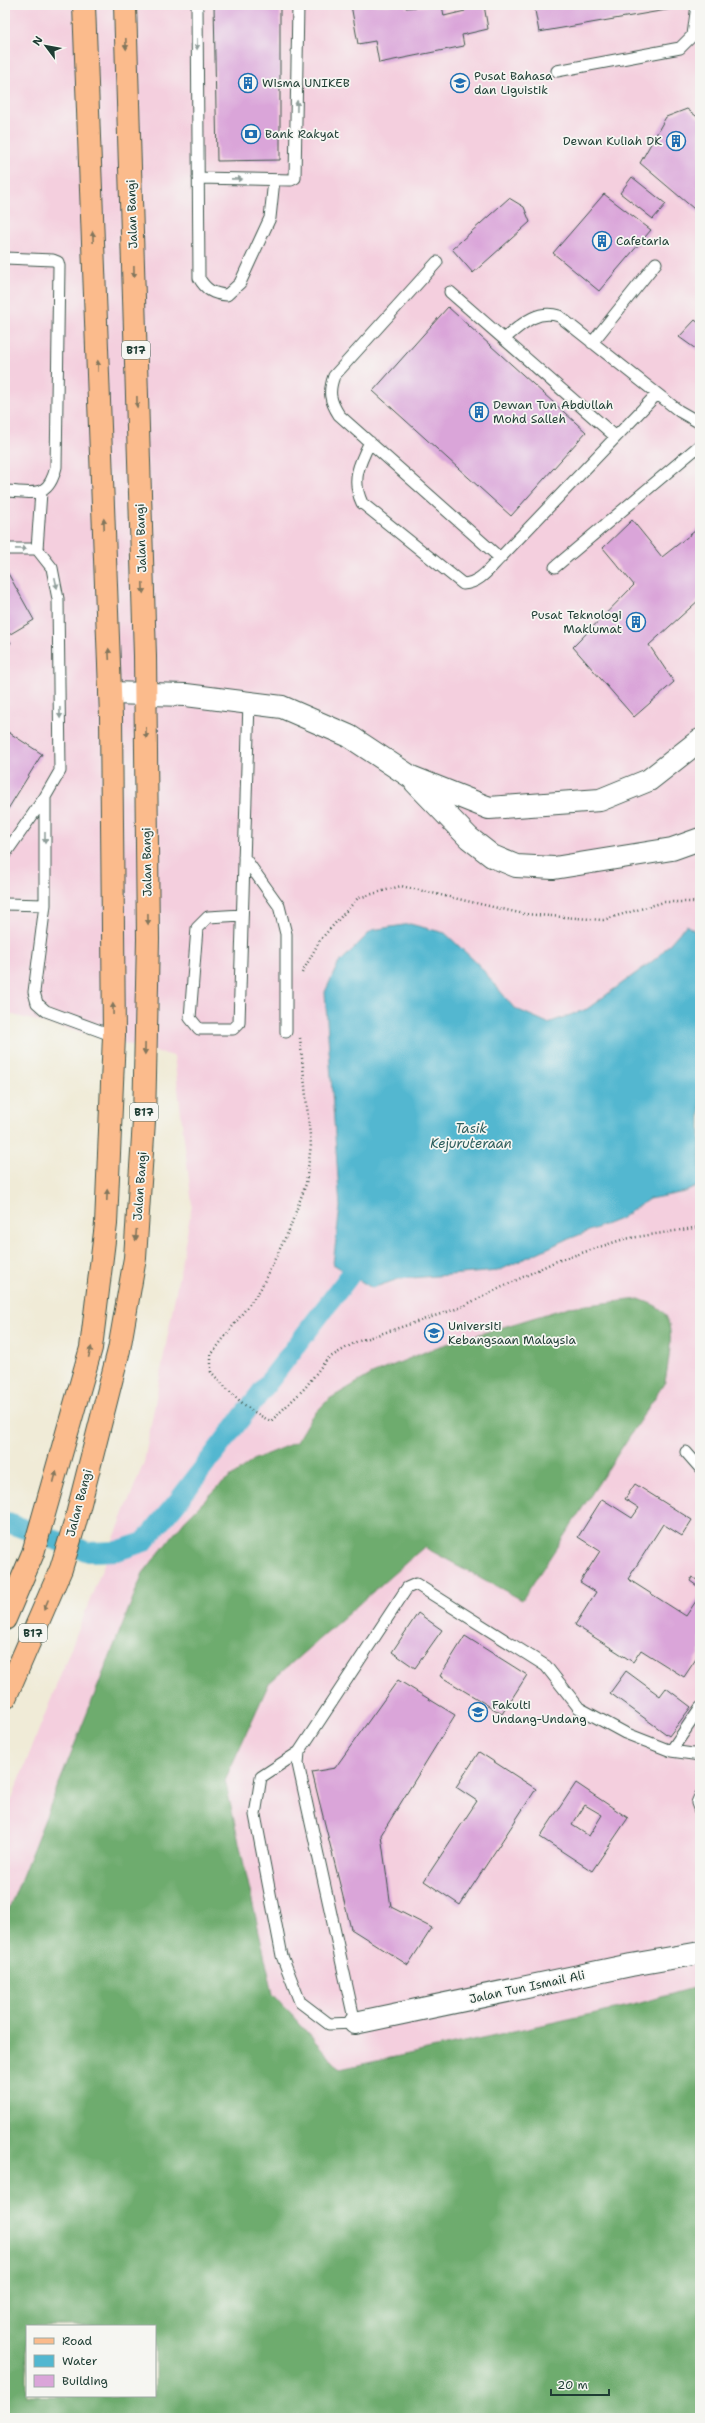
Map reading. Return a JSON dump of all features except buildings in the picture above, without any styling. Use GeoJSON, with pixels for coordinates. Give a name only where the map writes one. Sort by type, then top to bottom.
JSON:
{"type":"FeatureCollection","features":[{"type":"Feature","properties":{"kind":"main road","name":"B17"},"geometry":{"type":"LineString","coordinates":[[5,1620],[33,1553],[45,1515],[91,1348],[106,1224],[114,1036],[110,693],[84,5]]}},
{"type":"Feature","properties":{"kind":"main road","name":"Jalan Bangi"},"geometry":{"type":"LineString","coordinates":[[5,1698],[61,1569],[75,1523],[119,1350],[135,1258],[144,1121],[148,939],[146,694],[125,5]]}},
{"type":"Feature","properties":{"kind":"street"},"geometry":{"type":"LineString","coordinates":[[110,693],[220,698],[282,706],[349,736],[411,778],[469,838],[492,856],[516,866],[554,868],[672,850],[700,839]]}},
{"type":"Feature","properties":{"kind":"street"},"geometry":{"type":"LineString","coordinates":[[411,778],[488,808],[600,800],[649,780],[700,740]]}},
{"type":"Feature","properties":{"kind":"street","name":"Jalan Tun Ismail Ali"},"geometry":{"type":"LineString","coordinates":[[355,2022],[630,1965],[700,1953]]}},
{"type":"Feature","properties":{"kind":"lane"},"geometry":{"type":"LineString","coordinates":[[197,5],[199,278],[204,287],[214,294],[227,294],[240,283],[270,218],[274,180]]}},
{"type":"Feature","properties":{"kind":"lane"},"geometry":{"type":"LineString","coordinates":[[198,178],[291,180],[296,173],[298,5]]}},
{"type":"Feature","properties":{"kind":"lane"},"geometry":{"type":"LineString","coordinates":[[557,71],[680,48],[693,35],[697,5]]}},
{"type":"Feature","properties":{"kind":"lane"},"geometry":{"type":"LineString","coordinates":[[5,258],[53,260],[58,262],[60,266],[56,467],[50,487],[41,492],[5,492]]}},
{"type":"Feature","properties":{"kind":"lane"},"geometry":{"type":"LineString","coordinates":[[437,262],[334,376],[329,389],[332,404],[339,415],[500,558]]}},
{"type":"Feature","properties":{"kind":"lane"},"geometry":{"type":"LineString","coordinates":[[592,343],[656,263]]}},
{"type":"Feature","properties":{"kind":"lane"},"geometry":{"type":"LineString","coordinates":[[450,292],[616,437]]}},
{"type":"Feature","properties":{"kind":"lane"},"geometry":{"type":"LineString","coordinates":[[504,339],[526,321],[542,314],[550,313],[559,316],[679,411],[700,423]]}},
{"type":"Feature","properties":{"kind":"lane"},"geometry":{"type":"LineString","coordinates":[[370,442],[359,463],[355,479],[358,494],[362,503],[463,584],[473,583],[500,558],[657,394]]}},
{"type":"Feature","properties":{"kind":"lane"},"geometry":{"type":"LineString","coordinates":[[555,567],[700,445]]}},
{"type":"Feature","properties":{"kind":"lane"},"geometry":{"type":"LineString","coordinates":[[5,854],[60,771],[58,599],[52,568],[37,549],[41,492]]}},
{"type":"Feature","properties":{"kind":"lane"},"geometry":{"type":"LineString","coordinates":[[5,549],[37,549]]}},
{"type":"Feature","properties":{"kind":"lane"},"geometry":{"type":"LineString","coordinates":[[242,916],[208,917],[197,928],[190,1018],[199,1029],[228,1030],[233,1029],[239,1023],[244,857],[248,702]]}},
{"type":"Feature","properties":{"kind":"lane"},"geometry":{"type":"LineString","coordinates":[[44,797],[45,905],[34,992],[37,1003],[46,1011],[114,1036]]}},
{"type":"Feature","properties":{"kind":"lane"},"geometry":{"type":"LineString","coordinates":[[244,857],[279,906],[283,920],[286,934],[286,1032]]}},
{"type":"Feature","properties":{"kind":"lane"},"geometry":{"type":"LineString","coordinates":[[5,904],[45,905]]}},
{"type":"Feature","properties":{"kind":"lane"},"geometry":{"type":"LineString","coordinates":[[686,1452],[700,1468]]}},
{"type":"Feature","properties":{"kind":"lane"},"geometry":{"type":"LineString","coordinates":[[299,1752],[298,1764],[355,2022],[329,2024],[300,2002],[282,1956],[255,1815],[261,1777],[299,1752],[407,1588],[416,1584],[546,1666],[579,1708],[625,1733],[671,1751],[700,1755]]}},
{"type":"Feature","properties":{"kind":"lane"},"geometry":{"type":"LineString","coordinates":[[671,1751],[700,1708]]}},
{"type":"Feature","properties":{"kind":"lane"},"geometry":{"type":"LineString","coordinates":[[700,1796],[697,1803],[700,1811]]}},
{"type":"Feature","properties":{"kind":"path"},"geometry":{"type":"LineString","coordinates":[[302,979],[302,972],[320,940],[358,898],[401,886],[524,914],[603,920],[664,902],[700,902]]}},
{"type":"Feature","properties":{"kind":"path"},"geometry":{"type":"LineString","coordinates":[[300,1037],[311,1145],[306,1184],[289,1230],[260,1290],[211,1355],[211,1372],[235,1397],[261,1417],[271,1421],[305,1388],[327,1359],[356,1342],[459,1308],[554,1262],[624,1239],[700,1227]]}},
{"type":"Feature","properties":{"kind":"shaded area","name":"Universiti Kebangsaan Malaysia"},"geometry":{"type":"Polygon","coordinates":[[[5,5],[700,5],[700,2418],[5,2418],[5,1816],[144,1462],[192,1205],[174,1056],[5,1013],[5,5]]]}},
{"type":"Feature","properties":{"kind":"green space"},"geometry":{"type":"Polygon","coordinates":[[[639,1299],[659,1308],[665,1314],[670,1332],[665,1382],[522,1600],[424,1547],[269,1683],[225,1780],[273,1994],[340,2069],[637,2004],[700,1986],[700,2418],[5,2418],[5,1919],[143,1573],[185,1520],[219,1486],[255,1459],[296,1442],[311,1417],[329,1399],[372,1374],[437,1347],[569,1307],[639,1299]]]}},
{"type":"Feature","properties":{"kind":"water","name":"Tasik Kejuruteraan"},"geometry":{"type":"Polygon","coordinates":[[[410,924],[445,933],[479,965],[514,1008],[548,1023],[587,1009],[658,957],[686,925],[695,931],[700,948],[700,1185],[685,1192],[649,1199],[620,1219],[561,1242],[498,1271],[399,1279],[372,1288],[333,1264],[340,1207],[325,992],[338,964],[372,930],[410,924]]]}},
{"type":"Feature","properties":{"kind":"waterway"},"geometry":{"type":"LineString","coordinates":[[5,1522],[89,1552],[117,1551],[144,1542],[178,1501],[351,1274]]}},
{"type":"Feature","properties":{"kind":"place","name":"Wisma UNIKEB"},"geometry":{"type":"Point","coordinates":[248,83]}},
{"type":"Feature","properties":{"kind":"place","name":"Pusat Bahasa dan Liguistik"},"geometry":{"type":"Point","coordinates":[460,83]}},
{"type":"Feature","properties":{"kind":"place","name":"Bank Rakyat"},"geometry":{"type":"Point","coordinates":[251,134]}},
{"type":"Feature","properties":{"kind":"place","name":"Dewan Kuliah DK"},"geometry":{"type":"Point","coordinates":[676,141]}},
{"type":"Feature","properties":{"kind":"place","name":"Cafetaria"},"geometry":{"type":"Point","coordinates":[602,241]}},
{"type":"Feature","properties":{"kind":"place","name":"Dewan Tun Abdullah Mohd Salleh"},"geometry":{"type":"Point","coordinates":[479,412]}},
{"type":"Feature","properties":{"kind":"place","name":"Pusat Teknologi Maklumat"},"geometry":{"type":"Point","coordinates":[636,622]}},
{"type":"Feature","properties":{"kind":"place","name":"Universiti Kebangsaan Malaysia"},"geometry":{"type":"Point","coordinates":[434,1333]}},
{"type":"Feature","properties":{"kind":"place","name":"Fakulti Undang-Undang"},"geometry":{"type":"Point","coordinates":[478,1712]}}]}
